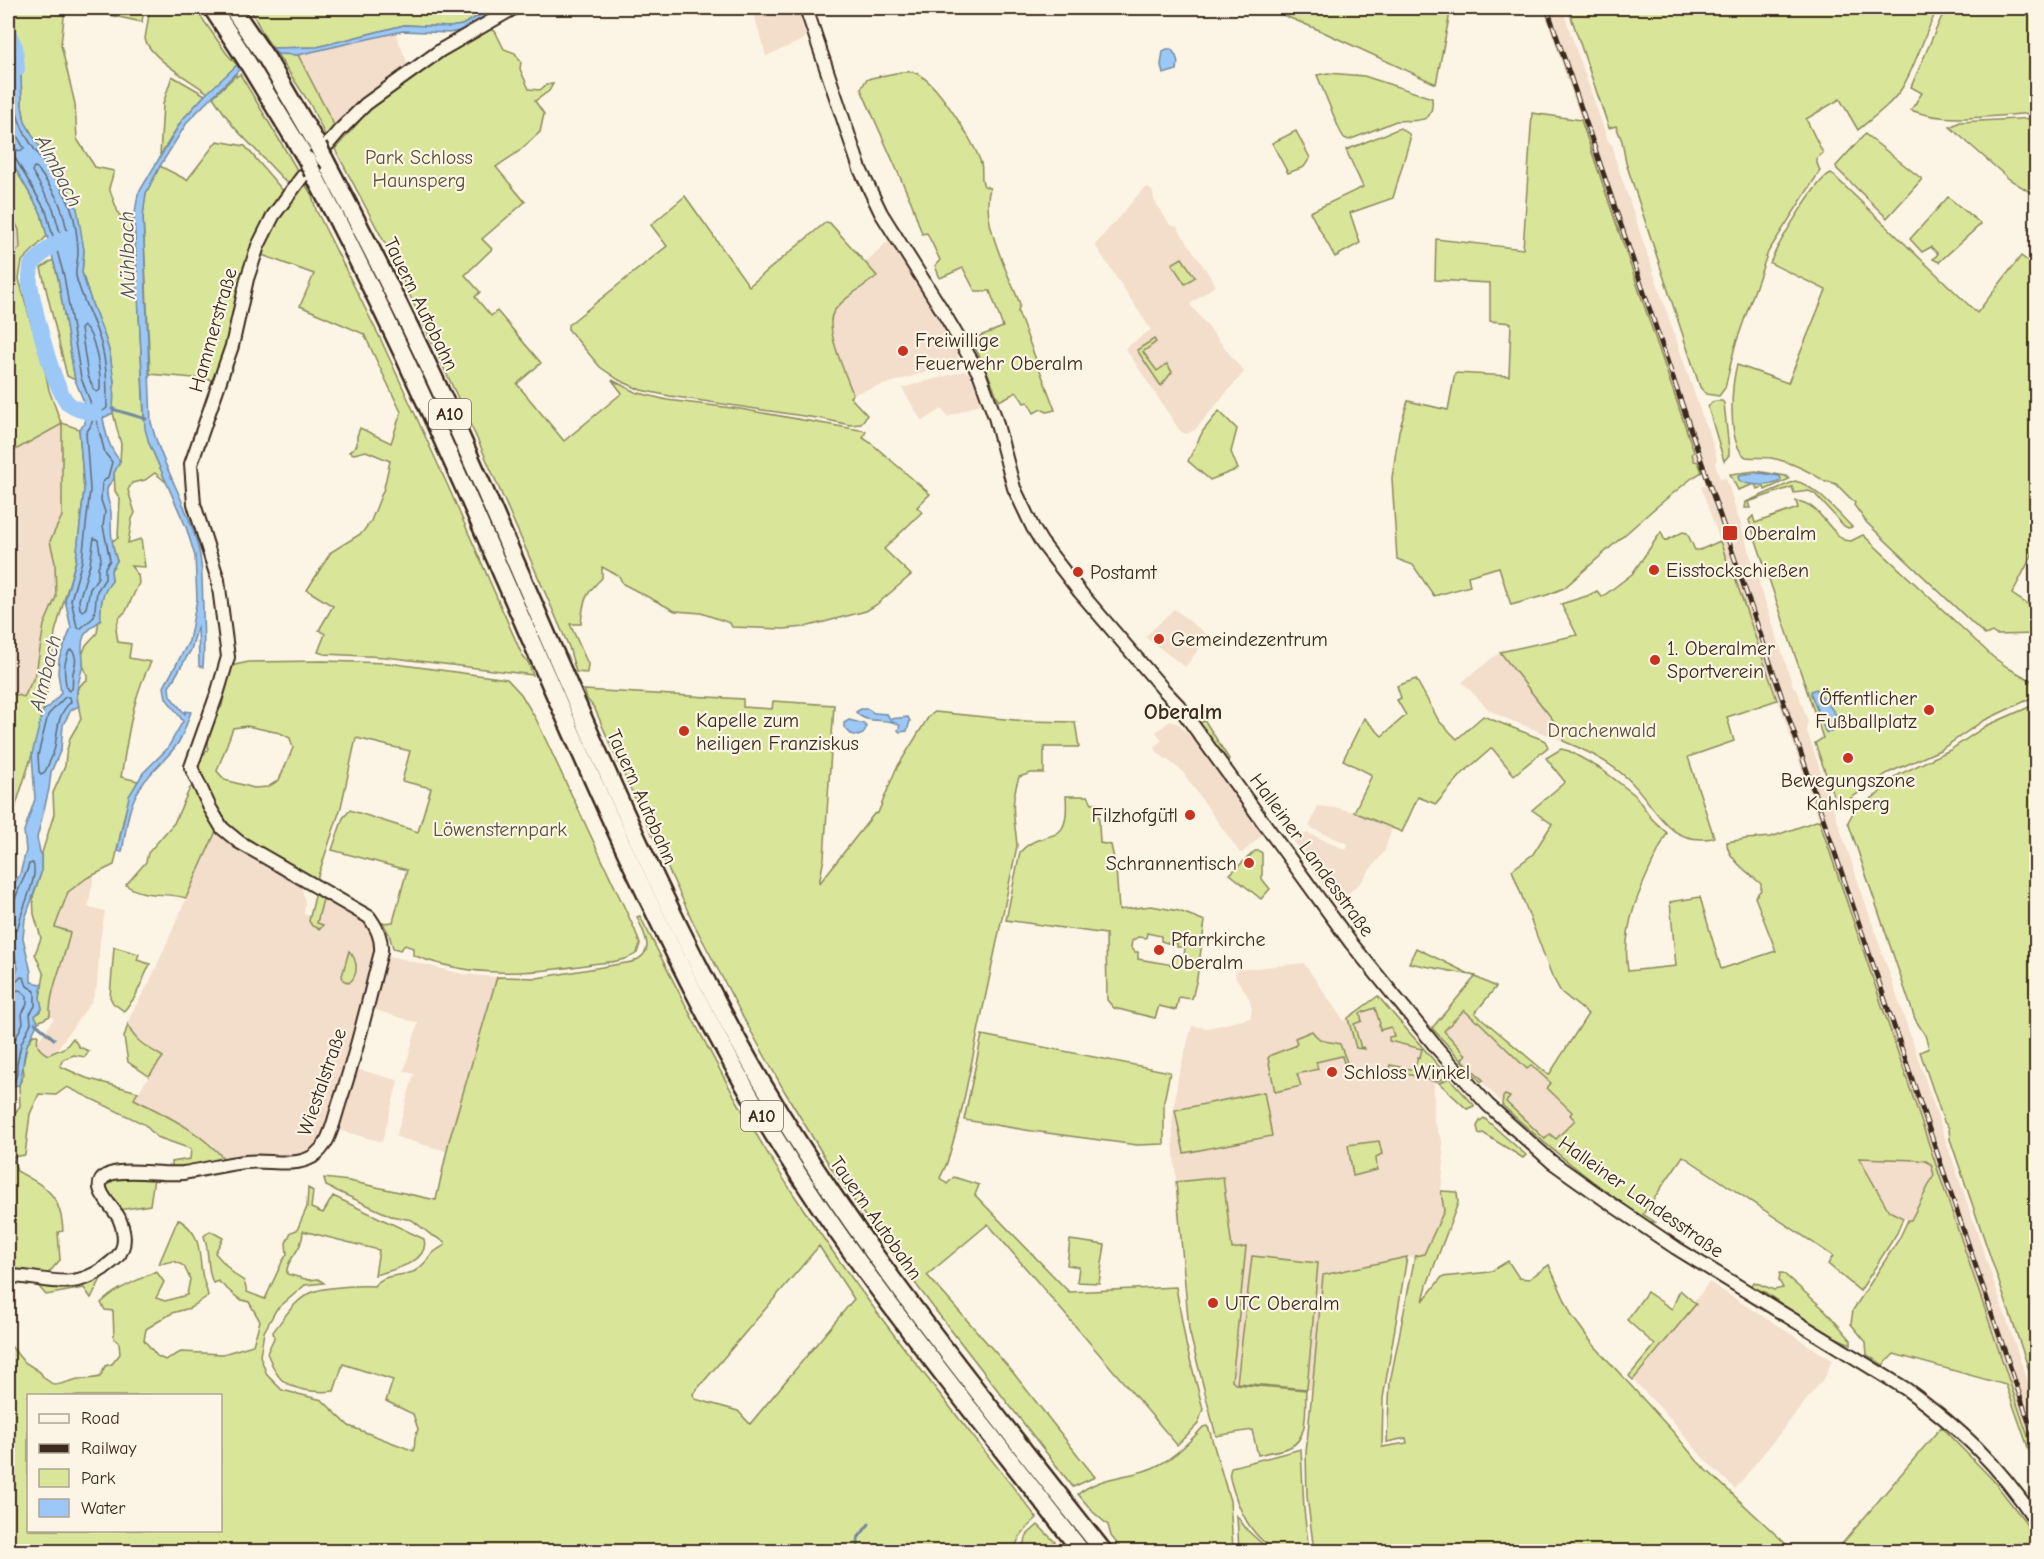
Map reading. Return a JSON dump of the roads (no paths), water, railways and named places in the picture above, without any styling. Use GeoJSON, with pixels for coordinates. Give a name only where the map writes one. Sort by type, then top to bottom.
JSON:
{"type":"FeatureCollection","features":[{"type":"Feature","properties":{"kind":"highway","name":"Tauern Autobahn"},"geometry":{"type":"LineString","coordinates":[[212,8],[248,62],[310,166],[394,334],[644,892],[705,1013],[775,1138],[814,1200],[871,1280],[1044,1503],[1063,1513],[1104,1551]]}},
{"type":"Feature","properties":{"kind":"highway","name":"Tauern Autobahn"},"geometry":{"type":"LineString","coordinates":[[232,8],[262,52],[321,152],[376,256],[468,451],[567,681],[656,879],[700,968],[774,1104],[862,1239],[923,1322],[1056,1490],[1063,1513],[1082,1551]]}},
{"type":"Feature","properties":{"kind":"main road","name":"Hammerstraße"},"geometry":{"type":"LineString","coordinates":[[191,767],[228,657],[218,580],[194,504],[191,464],[232,346],[247,279],[258,246],[273,216],[316,158],[366,104],[441,50],[514,8]]}},
{"type":"Feature","properties":{"kind":"main road","name":"Halleiner Landesstraße"},"geometry":{"type":"LineString","coordinates":[[806,8],[865,179],[881,213],[980,375],[995,417],[1014,488],[1039,537],[1079,591],[1179,706],[1351,943],[1386,987],[1488,1105],[1552,1162],[1676,1248],[1896,1383],[1938,1412],[1984,1453],[2037,1521]]}},
{"type":"Feature","properties":{"kind":"main road","name":"Wiestalstraße"},"geometry":{"type":"LineString","coordinates":[[8,1276],[60,1283],[75,1282],[88,1277],[118,1257],[124,1243],[124,1234],[118,1218],[101,1196],[100,1190],[100,1183],[110,1174],[120,1172],[180,1173],[249,1161],[299,1161],[319,1152],[327,1140],[353,1063],[381,952],[378,932],[369,917],[239,842],[222,828],[191,767]]}},
{"type":"Feature","properties":{"kind":"water"},"geometry":{"type":"Polygon","coordinates":[[[490,8],[499,8],[471,27],[449,33],[403,31],[298,55],[277,54],[273,48],[317,47],[404,25],[450,27],[462,25],[490,8]]]}},
{"type":"Feature","properties":{"kind":"water"},"geometry":{"type":"Polygon","coordinates":[[[20,46],[22,106],[25,122],[41,150],[68,188],[77,208],[84,250],[82,273],[110,354],[114,382],[113,413],[103,418],[105,430],[113,451],[120,461],[107,493],[111,510],[112,543],[117,561],[111,570],[112,581],[102,599],[101,620],[84,636],[83,664],[77,696],[79,706],[71,710],[63,725],[61,749],[51,772],[37,838],[41,856],[41,873],[25,919],[23,938],[31,982],[42,984],[40,997],[42,1009],[35,1016],[38,1022],[25,1050],[19,1085],[13,1086],[10,1097],[8,1096],[8,979],[14,976],[18,968],[9,923],[11,889],[20,874],[26,851],[24,831],[35,799],[32,754],[43,711],[61,693],[58,673],[59,659],[71,628],[65,600],[76,560],[84,490],[79,429],[85,424],[84,402],[75,380],[58,278],[41,213],[8,156],[8,97],[11,95],[11,89],[7,68],[13,50],[20,46]]]}},
{"type":"Feature","properties":{"kind":"water"},"geometry":{"type":"Polygon","coordinates":[[[1171,49],[1175,54],[1178,67],[1177,70],[1163,74],[1161,65],[1163,51],[1171,49]]]}},
{"type":"Feature","properties":{"kind":"water"},"geometry":{"type":"Polygon","coordinates":[[[237,65],[240,69],[188,121],[146,193],[143,216],[151,422],[161,453],[187,512],[199,551],[204,660],[203,667],[199,666],[198,625],[191,650],[169,687],[170,696],[185,714],[186,711],[191,712],[178,743],[146,779],[137,793],[129,814],[122,852],[117,851],[129,796],[143,773],[167,749],[183,721],[166,698],[164,687],[189,641],[197,599],[195,556],[186,527],[145,429],[134,219],[138,194],[182,120],[237,65]]]}},
{"type":"Feature","properties":{"kind":"water"},"geometry":{"type":"Polygon","coordinates":[[[1759,473],[1780,476],[1781,480],[1766,485],[1743,482],[1738,477],[1744,474],[1759,473]]]}},
{"type":"Feature","properties":{"kind":"water"},"geometry":{"type":"Polygon","coordinates":[[[1816,689],[1842,722],[1842,725],[1827,733],[1811,694],[1811,691],[1816,689]]]}},
{"type":"Feature","properties":{"kind":"water"},"geometry":{"type":"Polygon","coordinates":[[[861,709],[887,714],[890,719],[908,717],[910,721],[907,731],[900,732],[898,730],[900,726],[896,723],[866,719],[856,712],[861,709]]]}},
{"type":"Feature","properties":{"kind":"water"},"geometry":{"type":"Polygon","coordinates":[[[849,720],[865,724],[863,734],[858,736],[851,734],[844,727],[844,723],[849,720]]]}},
{"type":"Feature","properties":{"kind":"waterway","name":"Almbach"},"geometry":{"type":"LineString","coordinates":[[8,32],[15,47],[17,69]]}},
{"type":"Feature","properties":{"kind":"waterway","name":"Almbach"},"geometry":{"type":"LineString","coordinates":[[65,238],[50,247],[31,265],[30,284],[45,347],[63,396],[75,408],[95,413]]}},
{"type":"Feature","properties":{"kind":"waterway","name":"Mühlbach"},"geometry":{"type":"LineString","coordinates":[[112,409],[146,419]]}},
{"type":"Feature","properties":{"kind":"waterway"},"geometry":{"type":"LineString","coordinates":[[35,1023],[54,1039]]}},
{"type":"Feature","properties":{"kind":"waterway"},"geometry":{"type":"LineString","coordinates":[[855,1552],[858,1550],[858,1538],[869,1524]]}},
{"type":"Feature","properties":{"kind":"railway"},"geometry":{"type":"LineString","coordinates":[[1547,8],[2036,1443]]}},
{"type":"Feature","properties":{"kind":"place","name":"Freiwillige Feuerwehr Oberalm"},"geometry":{"type":"Point","coordinates":[903,351]}},
{"type":"Feature","properties":{"kind":"place","name":"Oberalm"},"geometry":{"type":"Point","coordinates":[1730,533]}},
{"type":"Feature","properties":{"kind":"place","name":"Eisstockschießen"},"geometry":{"type":"Point","coordinates":[1654,570]}},
{"type":"Feature","properties":{"kind":"place","name":"Postamt"},"geometry":{"type":"Point","coordinates":[1078,572]}},
{"type":"Feature","properties":{"kind":"place","name":"Gemeindezentrum"},"geometry":{"type":"Point","coordinates":[1159,639]}},
{"type":"Feature","properties":{"kind":"place","name":"1. Oberalmer Sportverein"},"geometry":{"type":"Point","coordinates":[1655,660]}},
{"type":"Feature","properties":{"kind":"place","name":"Öffentlicher Fußballplatz"},"geometry":{"type":"Point","coordinates":[1929,710]}},
{"type":"Feature","properties":{"kind":"place","name":"Kapelle zum heiligen Franziskus"},"geometry":{"type":"Point","coordinates":[684,731]}},
{"type":"Feature","properties":{"kind":"place","name":"Bewegungszone Kahlsperg"},"geometry":{"type":"Point","coordinates":[1848,758]}},
{"type":"Feature","properties":{"kind":"place","name":"Filzhofgütl"},"geometry":{"type":"Point","coordinates":[1190,815]}},
{"type":"Feature","properties":{"kind":"place","name":"Schrannentisch"},"geometry":{"type":"Point","coordinates":[1249,863]}},
{"type":"Feature","properties":{"kind":"place","name":"Pfarrkirche Oberalm"},"geometry":{"type":"Point","coordinates":[1159,950]}},
{"type":"Feature","properties":{"kind":"place","name":"Schloss Winkel"},"geometry":{"type":"Point","coordinates":[1332,1072]}},
{"type":"Feature","properties":{"kind":"place","name":"UTC Oberalm"},"geometry":{"type":"Point","coordinates":[1213,1303]}},
{"type":"Feature","properties":{"kind":"district","name":"Oberalm"},"geometry":{"type":"Point","coordinates":[1183,712]}},
{"type":"Feature","properties":{"kind":"park label","name":"Park Schloss Haunsperg"},"geometry":{"type":"Point","coordinates":[419,168]}},
{"type":"Feature","properties":{"kind":"park label","name":"Drachenwald"},"geometry":{"type":"Point","coordinates":[1602,730]}},
{"type":"Feature","properties":{"kind":"park label","name":"Löwensternpark"},"geometry":{"type":"Point","coordinates":[500,829]}}]}
